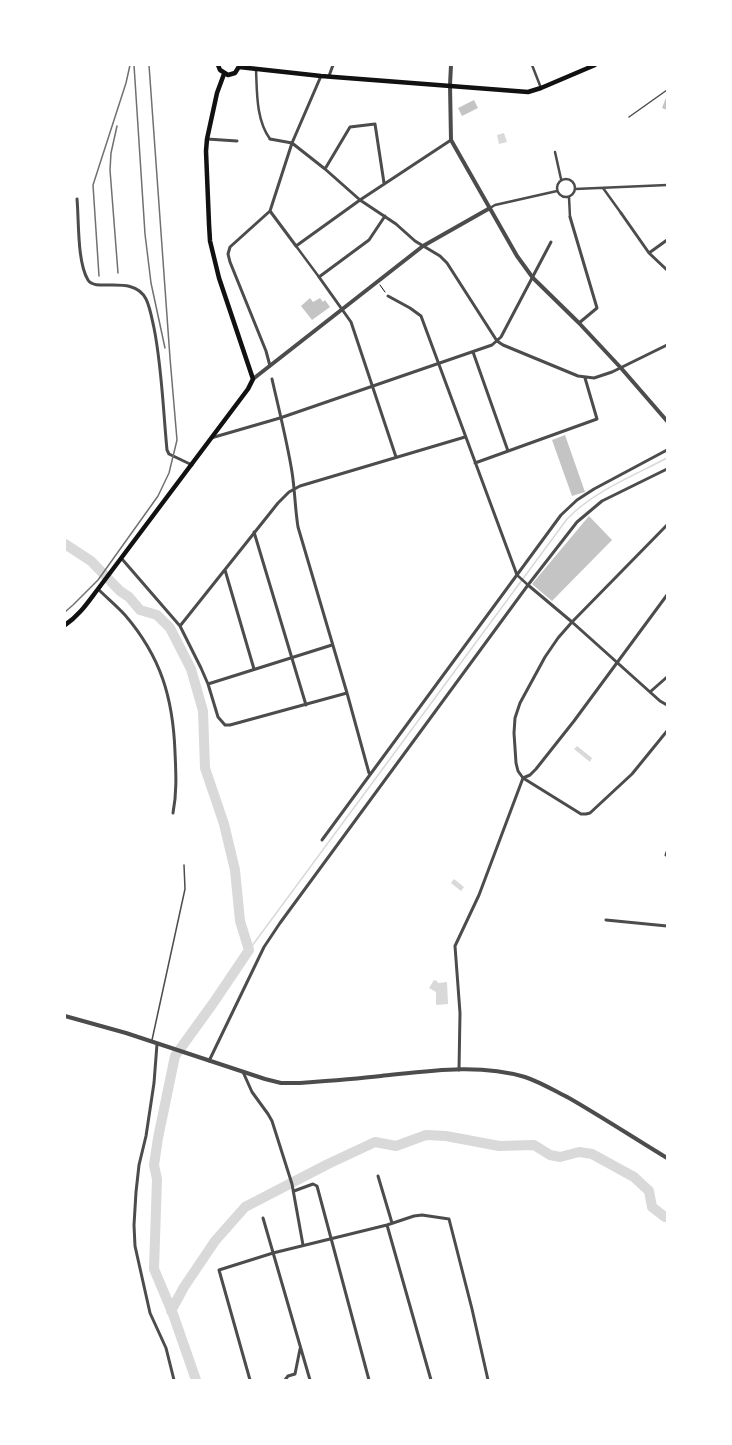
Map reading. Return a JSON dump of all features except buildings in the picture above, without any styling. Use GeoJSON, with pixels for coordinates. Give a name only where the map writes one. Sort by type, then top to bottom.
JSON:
{"type":"FeatureCollection","features":[{"type":"Feature","properties":{"kind":"main road"},"geometry":{"type":"LineString","coordinates":[[218,65],[220,70],[224,74],[228,75],[235,73],[239,66],[322,76],[528,92],[595,65]]}},
{"type":"Feature","properties":{"kind":"main road"},"geometry":{"type":"LineString","coordinates":[[65,625],[81,611],[122,559],[248,389],[253,379],[219,278],[210,241],[207,196],[207,139],[217,93],[224,74]]}},
{"type":"Feature","properties":{"kind":"street"},"geometry":{"type":"LineString","coordinates":[[329,76],[333,65]]}},
{"type":"Feature","properties":{"kind":"street"},"geometry":{"type":"LineString","coordinates":[[451,65],[450,140],[517,256],[533,278],[621,368],[667,420]]}},
{"type":"Feature","properties":{"kind":"street"},"geometry":{"type":"LineString","coordinates":[[532,65],[541,88]]}},
{"type":"Feature","properties":{"kind":"street"},"geometry":{"type":"LineString","coordinates":[[256,69],[259,112],[270,139],[292,143],[325,169],[360,200],[403,229],[415,241],[440,256],[447,263],[497,341],[503,345],[584,378],[594,378],[612,372],[667,345]]}},
{"type":"Feature","properties":{"kind":"street"},"geometry":{"type":"LineString","coordinates":[[270,366],[266,351],[228,254],[230,247],[270,211],[292,143],[322,76]]}},
{"type":"Feature","properties":{"kind":"street"},"geometry":{"type":"LineString","coordinates":[[325,169],[350,127],[375,124],[384,183]]}},
{"type":"Feature","properties":{"kind":"street"},"geometry":{"type":"LineString","coordinates":[[207,139],[237,141]]}},
{"type":"Feature","properties":{"kind":"street"},"geometry":{"type":"LineString","coordinates":[[296,246],[384,183],[450,140]]}},
{"type":"Feature","properties":{"kind":"street"},"geometry":{"type":"LineString","coordinates":[[555,152],[561,179],[556,186],[557,191],[563,197],[568,197],[573,194],[575,189],[574,183],[570,179],[561,179]]}},
{"type":"Feature","properties":{"kind":"street"},"geometry":{"type":"LineString","coordinates":[[575,189],[667,185]]}},
{"type":"Feature","properties":{"kind":"street"},"geometry":{"type":"LineString","coordinates":[[602,188],[649,253],[667,270]]}},
{"type":"Feature","properties":{"kind":"street"},"geometry":{"type":"LineString","coordinates":[[253,379],[423,246],[495,205],[557,191]]}},
{"type":"Feature","properties":{"kind":"street"},"geometry":{"type":"LineString","coordinates":[[568,197],[570,217],[597,308],[579,324]]}},
{"type":"Feature","properties":{"kind":"street"},"geometry":{"type":"LineString","coordinates":[[77,199],[81,256],[83,268],[88,280],[92,284],[98,285],[115,284],[132,287],[142,293],[148,303],[157,348],[166,450],[169,454],[192,465]]}},
{"type":"Feature","properties":{"kind":"street"},"geometry":{"type":"LineString","coordinates":[[270,211],[351,322],[371,387],[396,457]]}},
{"type":"Feature","properties":{"kind":"street"},"geometry":{"type":"LineString","coordinates":[[319,277],[369,240],[385,216]]}},
{"type":"Feature","properties":{"kind":"street"},"geometry":{"type":"LineString","coordinates":[[649,253],[667,240]]}},
{"type":"Feature","properties":{"kind":"street"},"geometry":{"type":"LineString","coordinates":[[211,438],[280,418],[473,352],[497,341],[533,278],[551,242]]}},
{"type":"Feature","properties":{"kind":"street"},"geometry":{"type":"LineString","coordinates":[[388,296],[421,316],[517,575],[650,692],[667,705]]}},
{"type":"Feature","properties":{"kind":"street"},"geometry":{"type":"LineString","coordinates":[[473,352],[508,451]]}},
{"type":"Feature","properties":{"kind":"street"},"geometry":{"type":"LineString","coordinates":[[475,463],[597,419],[584,378]]}},
{"type":"Feature","properties":{"kind":"street"},"geometry":{"type":"LineString","coordinates":[[272,379],[295,488],[294,504],[298,527],[369,773]]}},
{"type":"Feature","properties":{"kind":"street"},"geometry":{"type":"LineString","coordinates":[[180,626],[278,503],[295,488],[396,457],[465,438]]}},
{"type":"Feature","properties":{"kind":"street"},"geometry":{"type":"LineString","coordinates":[[322,840],[369,773],[561,515],[576,500],[622,473],[667,450]]}},
{"type":"Feature","properties":{"kind":"street"},"geometry":{"type":"LineString","coordinates":[[209,1061],[249,976],[272,935],[313,876],[528,585],[577,522],[590,510],[616,493],[667,469]]}},
{"type":"Feature","properties":{"kind":"street"},"geometry":{"type":"LineString","coordinates":[[667,525],[572,622],[552,647],[520,703],[515,718],[514,733],[516,763],[518,771],[523,778],[581,814],[586,814],[590,813],[632,774],[667,732]]}},
{"type":"Feature","properties":{"kind":"street"},"geometry":{"type":"LineString","coordinates":[[254,532],[306,705]]}},
{"type":"Feature","properties":{"kind":"street"},"geometry":{"type":"LineString","coordinates":[[122,559],[180,626],[208,684],[218,717],[225,725],[230,725],[347,693]]}},
{"type":"Feature","properties":{"kind":"street"},"geometry":{"type":"LineString","coordinates":[[225,570],[254,669]]}},
{"type":"Feature","properties":{"kind":"street"},"geometry":{"type":"LineString","coordinates":[[98,589],[124,614],[137,630],[149,649],[164,679],[170,702],[175,744],[176,794],[173,813]]}},
{"type":"Feature","properties":{"kind":"street"},"geometry":{"type":"LineString","coordinates":[[459,1070],[460,1013],[455,946],[479,895],[523,778],[536,769],[574,721],[667,595]]}},
{"type":"Feature","properties":{"kind":"street"},"geometry":{"type":"LineString","coordinates":[[208,684],[332,645]]}},
{"type":"Feature","properties":{"kind":"street"},"geometry":{"type":"LineString","coordinates":[[650,692],[667,677]]}},
{"type":"Feature","properties":{"kind":"street"},"geometry":{"type":"LineString","coordinates":[[606,920],[667,926]]}},
{"type":"Feature","properties":{"kind":"street"},"geometry":{"type":"LineString","coordinates":[[65,1016],[126,1033],[273,1081],[292,1083],[459,1070],[496,1071],[526,1077],[545,1085],[586,1107],[667,1158]]}},
{"type":"Feature","properties":{"kind":"street"},"geometry":{"type":"LineString","coordinates":[[159,1044],[146,1136],[139,1165],[134,1225],[135,1246],[150,1313],[166,1348],[174,1380]]}},
{"type":"Feature","properties":{"kind":"street"},"geometry":{"type":"LineString","coordinates":[[243,1072],[252,1092],[272,1122],[294,1191],[303,1245]]}},
{"type":"Feature","properties":{"kind":"street"},"geometry":{"type":"LineString","coordinates":[[378,1176],[392,1223]]}},
{"type":"Feature","properties":{"kind":"street"},"geometry":{"type":"LineString","coordinates":[[294,1191],[313,1184],[316,1184],[318,1189],[369,1380]]}},
{"type":"Feature","properties":{"kind":"street"},"geometry":{"type":"LineString","coordinates":[[250,1380],[219,1270],[273,1253],[422,1215],[449,1219],[488,1380]]}},
{"type":"Feature","properties":{"kind":"street"},"geometry":{"type":"LineString","coordinates":[[263,1218],[310,1380]]}},
{"type":"Feature","properties":{"kind":"street"},"geometry":{"type":"LineString","coordinates":[[387,1225],[401,1280],[431,1380]]}},
{"type":"Feature","properties":{"kind":"street"},"geometry":{"type":"LineString","coordinates":[[285,1380],[288,1376],[296,1374],[301,1347]]}},
{"type":"Feature","properties":{"kind":"lane"},"geometry":{"type":"LineString","coordinates":[[629,117],[667,90]]}},
{"type":"Feature","properties":{"kind":"lane"},"geometry":{"type":"LineString","coordinates":[[151,1042],[185,889],[184,865]]}},
{"type":"Feature","properties":{"kind":"path"},"geometry":{"type":"LineString","coordinates":[[377,282],[388,296]]}},
{"type":"Feature","properties":{"kind":"shaded area"},"geometry":{"type":"Polygon","coordinates":[[[504,133],[507,142],[499,144],[497,135],[504,133]]]}},
{"type":"Feature","properties":{"kind":"shaded area"},"geometry":{"type":"Polygon","coordinates":[[[577,746],[592,758],[590,762],[574,749],[577,746]]]}},
{"type":"Feature","properties":{"kind":"shaded area"},"geometry":{"type":"Polygon","coordinates":[[[454,879],[464,887],[461,891],[451,883],[454,879]]]}},
{"type":"Feature","properties":{"kind":"shaded area"},"geometry":{"type":"Polygon","coordinates":[[[434,980],[438,983],[447,982],[448,1004],[436,1005],[436,992],[429,988],[434,980]]]}},
{"type":"Feature","properties":{"kind":"waterway"},"geometry":{"type":"LineString","coordinates":[[249,950],[567,519],[589,500],[602,492],[667,458]]}},
{"type":"Feature","properties":{"kind":"waterway"},"geometry":{"type":"LineString","coordinates":[[65,544],[91,561],[120,591],[129,597],[140,610],[157,615],[170,628],[191,669],[203,711],[205,768],[224,824],[235,870],[240,921],[249,950],[175,1056],[154,1165],[157,1179],[154,1269],[173,1314],[196,1380]]}},
{"type":"Feature","properties":{"kind":"waterway"},"geometry":{"type":"LineString","coordinates":[[171,1311],[184,1287],[215,1241],[245,1207],[328,1164],[375,1142],[396,1146],[426,1135],[446,1136],[499,1146],[534,1145],[550,1155],[560,1157],[579,1152],[592,1154],[634,1177],[649,1191],[652,1207],[667,1217]]}},
{"type":"Feature","properties":{"kind":"railway"},"geometry":{"type":"LineString","coordinates":[[99,276],[93,185],[126,83],[130,65]]}},
{"type":"Feature","properties":{"kind":"railway"},"geometry":{"type":"LineString","coordinates":[[134,65],[145,234],[151,283],[165,348]]}},
{"type":"Feature","properties":{"kind":"railway"},"geometry":{"type":"LineString","coordinates":[[65,612],[98,580],[158,496],[169,473],[177,440],[149,65]]}},
{"type":"Feature","properties":{"kind":"railway"},"geometry":{"type":"LineString","coordinates":[[117,126],[111,153],[110,170],[118,273]]}}]}
